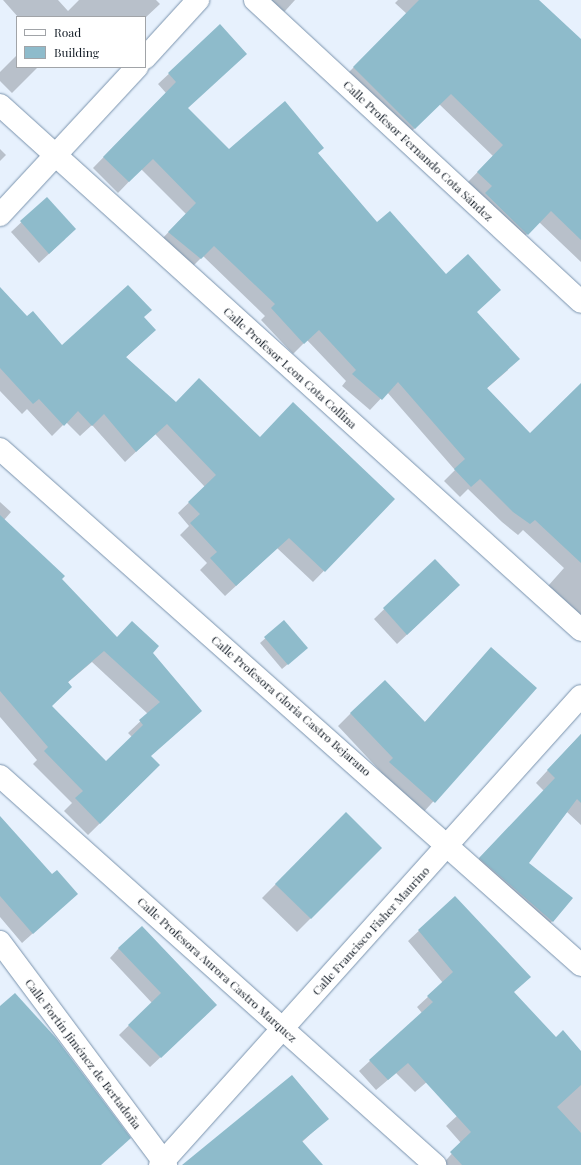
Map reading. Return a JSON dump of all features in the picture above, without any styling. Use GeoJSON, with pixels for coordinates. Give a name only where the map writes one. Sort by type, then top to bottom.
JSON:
{"type":"FeatureCollection","features":[{"type":"Feature","properties":{"kind":"street"},"geometry":{"type":"LineString","coordinates":[[146,57],[198,0]]}},
{"type":"Feature","properties":{"kind":"street","name":"Calle Profesor Fernando Cota Sández"},"geometry":{"type":"LineString","coordinates":[[255,0],[581,302]]}},
{"type":"Feature","properties":{"kind":"street"},"geometry":{"type":"LineString","coordinates":[[0,215],[136,68]]}},
{"type":"Feature","properties":{"kind":"street","name":"Calle Profesor Leon Cota Collina"},"geometry":{"type":"LineString","coordinates":[[0,105],[581,630]]}},
{"type":"Feature","properties":{"kind":"street","name":"Calle Profesora Gloria Castro Bejarano"},"geometry":{"type":"LineString","coordinates":[[0,449],[448,844],[581,965]]}},
{"type":"Feature","properties":{"kind":"street","name":"Calle Francisco Fisher Maurino"},"geometry":{"type":"LineString","coordinates":[[163,1164],[581,696]]}},
{"type":"Feature","properties":{"kind":"street","name":"Calle Profesora Aurora Castro Marquez"},"geometry":{"type":"LineString","coordinates":[[0,776],[435,1165]]}},
{"type":"Feature","properties":{"kind":"street","name":"Calle Fortín Jiménez de Bertadoña"},"geometry":{"type":"LineString","coordinates":[[2,949],[163,1164]]}},
{"type":"Feature","properties":{"kind":"building"},"geometry":{"type":"Polygon","coordinates":[[[419,0],[539,0],[581,39],[581,240],[551,211],[528,235],[485,193],[492,186],[477,172],[503,145],[451,94],[415,129],[353,67],[419,0]]]}},
{"type":"Feature","properties":{"kind":"building"},"geometry":{"type":"Polygon","coordinates":[[[220,24],[247,54],[188,108],[229,149],[285,101],[324,148],[318,153],[377,222],[390,211],[446,274],[468,254],[501,290],[477,312],[520,359],[487,388],[530,433],[581,383],[581,563],[535,520],[530,524],[513,512],[480,479],[471,487],[454,469],[465,459],[398,382],[382,400],[352,374],[356,370],[319,330],[304,344],[271,308],[275,304],[214,246],[201,259],[168,232],[196,203],[153,159],[129,182],[103,157],[176,82],[168,73],[220,24]]]}},
{"type":"Feature","properties":{"kind":"building"},"geometry":{"type":"Polygon","coordinates":[[[47,197],[76,229],[49,254],[20,221],[47,197]]]}},
{"type":"Feature","properties":{"kind":"building"},"geometry":{"type":"Polygon","coordinates":[[[128,285],[152,310],[144,317],[156,330],[126,357],[176,402],[199,378],[260,437],[293,402],[395,499],[325,572],[289,538],[236,586],[210,558],[217,552],[190,523],[200,514],[188,502],[216,475],[167,424],[136,452],[104,414],[92,426],[78,411],[64,426],[39,399],[33,404],[0,368],[0,287],[27,316],[33,311],[62,345],[128,285]]]}},
{"type":"Feature","properties":{"kind":"building"},"geometry":{"type":"Polygon","coordinates":[[[0,515],[65,576],[62,579],[117,637],[132,621],[159,646],[153,653],[202,711],[151,756],[160,765],[100,824],[75,798],[83,791],[44,751],[48,747],[0,691],[0,515]],[[104,651],[68,682],[72,687],[52,706],[106,761],[143,725],[139,720],[160,702],[104,651]]]}},
{"type":"Feature","properties":{"kind":"building"},"geometry":{"type":"Polygon","coordinates":[[[435,559],[460,585],[407,635],[383,608],[435,559]]]}},
{"type":"Feature","properties":{"kind":"building"},"geometry":{"type":"Polygon","coordinates":[[[284,620],[308,648],[288,665],[264,637],[284,620]]]}},
{"type":"Feature","properties":{"kind":"building"},"geometry":{"type":"Polygon","coordinates":[[[491,647],[537,688],[435,803],[389,762],[393,758],[350,713],[385,680],[425,722],[491,647]]]}},
{"type":"Feature","properties":{"kind":"building"},"geometry":{"type":"Polygon","coordinates":[[[581,734],[581,803],[577,799],[529,863],[573,898],[553,922],[479,858],[555,778],[547,770],[581,734]]]}},
{"type":"Feature","properties":{"kind":"building"},"geometry":{"type":"Polygon","coordinates":[[[346,812],[382,848],[311,919],[275,884],[346,812]]]}},
{"type":"Feature","properties":{"kind":"building"},"geometry":{"type":"Polygon","coordinates":[[[0,816],[52,874],[57,870],[78,894],[33,934],[0,896],[0,816]]]}},
{"type":"Feature","properties":{"kind":"building"},"geometry":{"type":"Polygon","coordinates":[[[455,896],[531,977],[514,992],[556,1037],[563,1030],[581,1051],[581,1085],[557,1107],[581,1133],[581,1165],[462,1165],[450,1152],[471,1132],[408,1063],[388,1080],[369,1060],[433,1002],[427,996],[453,972],[418,930],[455,896]]]}},
{"type":"Feature","properties":{"kind":"building"},"geometry":{"type":"Polygon","coordinates":[[[142,926],[217,1005],[161,1058],[128,1025],[161,993],[118,948],[142,926]]]}},
{"type":"Feature","properties":{"kind":"building"},"geometry":{"type":"Polygon","coordinates":[[[15,993],[56,1038],[131,1138],[101,1165],[0,1165],[0,1006],[15,993]]]}},
{"type":"Feature","properties":{"kind":"building"},"geometry":{"type":"Polygon","coordinates":[[[292,1075],[329,1119],[302,1141],[323,1165],[182,1165],[292,1075]]]}}]}
